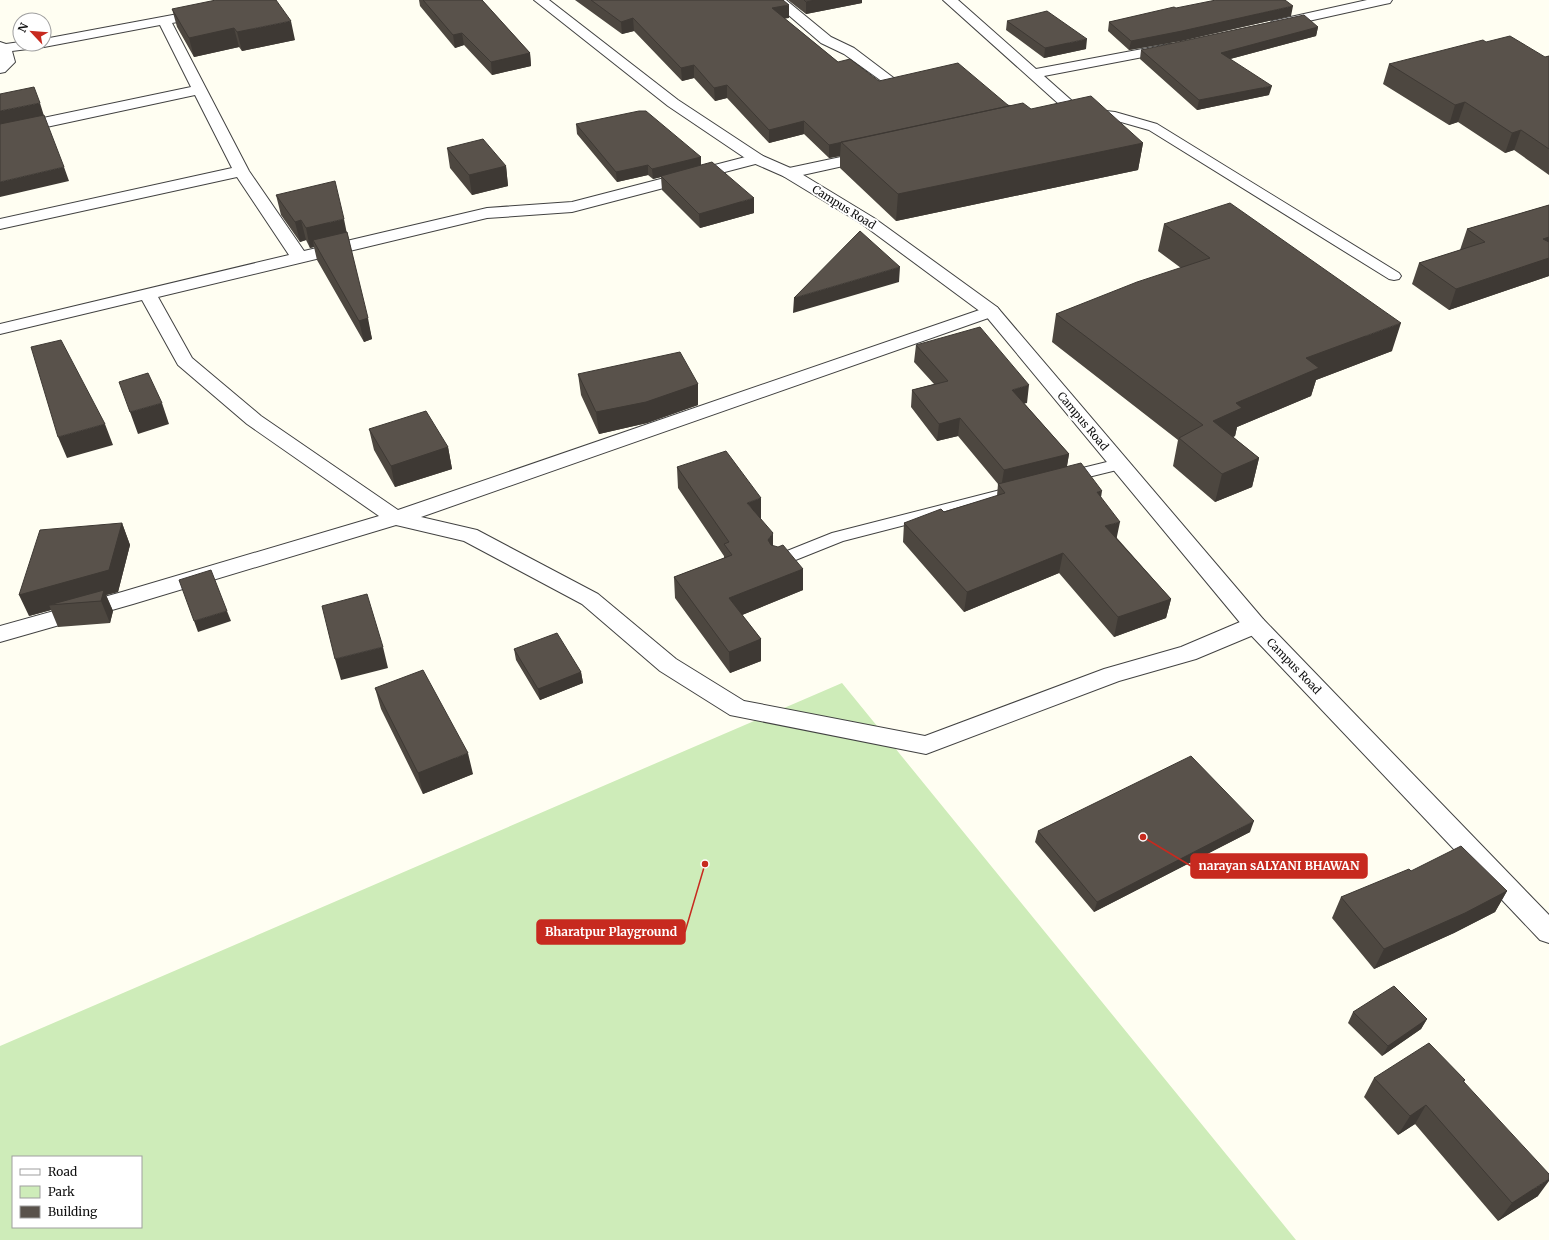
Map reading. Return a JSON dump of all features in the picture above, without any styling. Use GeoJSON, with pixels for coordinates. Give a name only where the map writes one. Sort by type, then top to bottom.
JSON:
{"type":"FeatureCollection","features":[{"type":"Feature","properties":{"kind":"street","name":"Campus Road"},"geometry":{"type":"LineString","coordinates":[[541,0],[673,103],[757,159],[789,173],[868,221],[991,311],[1254,625],[1549,932]]}},
{"type":"Feature","properties":{"kind":"street"},"geometry":{"type":"LineString","coordinates":[[778,0],[826,40],[849,51],[888,80]]}},
{"type":"Feature","properties":{"kind":"street"},"geometry":{"type":"LineString","coordinates":[[950,0],[1075,111]]}},
{"type":"Feature","properties":{"kind":"street"},"geometry":{"type":"LineString","coordinates":[[1264,27],[1385,0]]}},
{"type":"Feature","properties":{"kind":"street"},"geometry":{"type":"LineString","coordinates":[[52,41],[188,16]]}},
{"type":"Feature","properties":{"kind":"street"},"geometry":{"type":"LineString","coordinates":[[164,20],[241,170],[300,258]]}},
{"type":"Feature","properties":{"kind":"street"},"geometry":{"type":"LineString","coordinates":[[0,69],[8,62],[2,47],[12,46]]}},
{"type":"Feature","properties":{"kind":"street"},"geometry":{"type":"LineString","coordinates":[[1033,74],[1181,46]]}},
{"type":"Feature","properties":{"kind":"street"},"geometry":{"type":"LineString","coordinates":[[0,132],[200,89]]}},
{"type":"Feature","properties":{"kind":"street"},"geometry":{"type":"LineString","coordinates":[[1060,115],[1075,111]]}},
{"type":"Feature","properties":{"kind":"street"},"geometry":{"type":"LineString","coordinates":[[789,173],[882,153]]}},
{"type":"Feature","properties":{"kind":"street"},"geometry":{"type":"LineString","coordinates":[[0,330],[487,213],[572,207],[757,159]]}},
{"type":"Feature","properties":{"kind":"street"},"geometry":{"type":"LineString","coordinates":[[0,224],[241,170]]}},
{"type":"Feature","properties":{"kind":"street"},"geometry":{"type":"LineString","coordinates":[[148,295],[185,361],[254,420],[396,518],[470,535],[590,599],[668,665],[738,709],[926,745],[1112,675],[1188,653],[1254,625]]}},
{"type":"Feature","properties":{"kind":"street"},"geometry":{"type":"LineString","coordinates":[[0,634],[125,599],[396,518],[991,311]]}},
{"type":"Feature","properties":{"kind":"lane"},"geometry":{"type":"LineString","coordinates":[[1075,111],[1115,116],[1152,127],[1394,276]]}},
{"type":"Feature","properties":{"kind":"lane"},"geometry":{"type":"LineString","coordinates":[[1051,482],[1119,464]]}},
{"type":"Feature","properties":{"kind":"lane"},"geometry":{"type":"LineString","coordinates":[[778,561],[838,537],[1028,488]]}},
{"type":"Feature","properties":{"kind":"green space"},"geometry":{"type":"Polygon","coordinates":[[[842,683],[1296,1240],[0,1240],[0,1046],[842,683]]]}},
{"type":"Feature","properties":{"kind":"building"},"geometry":{"type":"Polygon","coordinates":[[[216,0],[276,0],[291,21],[237,32],[234,28],[189,38],[172,9],[216,0]]]}},
{"type":"Feature","properties":{"kind":"building"},"geometry":{"type":"Polygon","coordinates":[[[423,0],[482,0],[530,53],[491,62],[462,33],[453,35],[423,0]]]}},
{"type":"Feature","properties":{"kind":"building"},"geometry":{"type":"Polygon","coordinates":[[[591,0],[783,0],[789,5],[772,8],[838,62],[850,59],[879,81],[958,63],[1009,106],[829,145],[804,121],[769,130],[727,85],[714,88],[694,65],[681,68],[633,18],[621,22],[591,0]]]}},
{"type":"Feature","properties":{"kind":"building"},"geometry":{"type":"Polygon","coordinates":[[[804,0],[815,0],[806,2],[804,0]]]}},
{"type":"Feature","properties":{"kind":"building"},"geometry":{"type":"Polygon","coordinates":[[[1216,0],[1285,0],[1293,6],[1131,41],[1109,22],[1174,7],[1176,8],[1216,0]]]}},
{"type":"Feature","properties":{"kind":"building"},"geometry":{"type":"Polygon","coordinates":[[[1047,11],[1087,39],[1045,48],[1007,21],[1047,11]]]}},
{"type":"Feature","properties":{"kind":"building"},"geometry":{"type":"Polygon","coordinates":[[[1304,15],[1318,27],[1221,53],[1272,86],[1199,100],[1141,50],[1304,15]]]}},
{"type":"Feature","properties":{"kind":"building"},"geometry":{"type":"Polygon","coordinates":[[[1510,36],[1545,57],[1549,56],[1549,149],[1521,130],[1512,133],[1465,102],[1455,105],[1389,64],[1483,40],[1486,42],[1510,36]]]}},
{"type":"Feature","properties":{"kind":"building"},"geometry":{"type":"Polygon","coordinates":[[[34,87],[40,103],[0,111],[0,94],[34,87]]]}},
{"type":"Feature","properties":{"kind":"building"},"geometry":{"type":"Polygon","coordinates":[[[1091,96],[1143,143],[898,194],[841,142],[1023,103],[1031,109],[1091,96]]]}},
{"type":"Feature","properties":{"kind":"building"},"geometry":{"type":"Polygon","coordinates":[[[639,111],[646,111],[701,157],[652,169],[648,165],[616,172],[576,124],[639,111]]]}},
{"type":"Feature","properties":{"kind":"building"},"geometry":{"type":"Polygon","coordinates":[[[44,115],[64,167],[0,182],[0,124],[44,115]]]}},
{"type":"Feature","properties":{"kind":"building"},"geometry":{"type":"Polygon","coordinates":[[[483,139],[506,166],[469,175],[447,148],[483,139]]]}},
{"type":"Feature","properties":{"kind":"building"},"geometry":{"type":"Polygon","coordinates":[[[712,162],[754,198],[699,214],[661,176],[712,162]]]}},
{"type":"Feature","properties":{"kind":"building"},"geometry":{"type":"Polygon","coordinates":[[[335,181],[344,219],[306,228],[301,220],[295,222],[276,195],[335,181]]]}},
{"type":"Feature","properties":{"kind":"building"},"geometry":{"type":"Polygon","coordinates":[[[1230,203],[1401,323],[1306,358],[1319,368],[1236,403],[1242,408],[1213,421],[1259,458],[1222,474],[1179,438],[1203,425],[1056,314],[1137,282],[1210,258],[1164,224],[1230,203]]]}},
{"type":"Feature","properties":{"kind":"building"},"geometry":{"type":"Polygon","coordinates":[[[1549,205],[1549,237],[1543,239],[1549,242],[1549,258],[1456,289],[1419,263],[1485,242],[1467,229],[1549,205]]]}},
{"type":"Feature","properties":{"kind":"building"},"geometry":{"type":"Polygon","coordinates":[[[860,231],[900,267],[794,298],[860,231]]]}},
{"type":"Feature","properties":{"kind":"building"},"geometry":{"type":"Polygon","coordinates":[[[347,232],[368,318],[359,321],[313,240],[347,232]]]}},
{"type":"Feature","properties":{"kind":"building"},"geometry":{"type":"Polygon","coordinates":[[[980,327],[1029,385],[1012,390],[1069,454],[1004,470],[960,418],[939,424],[912,390],[948,381],[916,345],[980,327]]]}},
{"type":"Feature","properties":{"kind":"building"},"geometry":{"type":"Polygon","coordinates":[[[61,340],[105,424],[58,437],[31,347],[61,340]]]}},
{"type":"Feature","properties":{"kind":"building"},"geometry":{"type":"Polygon","coordinates":[[[680,352],[698,384],[646,402],[596,412],[578,374],[680,352]]]}},
{"type":"Feature","properties":{"kind":"building"},"geometry":{"type":"Polygon","coordinates":[[[148,373],[162,403],[130,412],[119,382],[148,373]]]}},
{"type":"Feature","properties":{"kind":"building"},"geometry":{"type":"Polygon","coordinates":[[[426,411],[448,447],[391,466],[369,429],[426,411]]]}},
{"type":"Feature","properties":{"kind":"building"},"geometry":{"type":"Polygon","coordinates":[[[726,451],[761,498],[747,503],[773,533],[768,540],[771,545],[778,547],[783,545],[803,569],[729,598],[761,639],[729,652],[674,577],[732,555],[724,544],[729,542],[677,467],[726,451]]]}},
{"type":"Feature","properties":{"kind":"building"},"geometry":{"type":"Polygon","coordinates":[[[1081,463],[1102,491],[1097,492],[1120,522],[1105,526],[1171,599],[1118,617],[1063,553],[967,592],[904,523],[941,509],[944,512],[1005,493],[998,484],[1081,463]]]}},
{"type":"Feature","properties":{"kind":"building"},"geometry":{"type":"Polygon","coordinates":[[[122,523],[109,570],[19,595],[40,530],[122,523]]]}},
{"type":"Feature","properties":{"kind":"building"},"geometry":{"type":"Polygon","coordinates":[[[211,570],[227,611],[194,621],[179,580],[211,570]]]}},
{"type":"Feature","properties":{"kind":"building"},"geometry":{"type":"Polygon","coordinates":[[[104,590],[101,601],[49,605],[104,590]]]}},
{"type":"Feature","properties":{"kind":"building"},"geometry":{"type":"Polygon","coordinates":[[[367,594],[383,647],[335,659],[322,606],[367,594]]]}},
{"type":"Feature","properties":{"kind":"building"},"geometry":{"type":"Polygon","coordinates":[[[557,633],[581,672],[538,689],[514,649],[557,633]]]}},
{"type":"Feature","properties":{"kind":"building"},"geometry":{"type":"Polygon","coordinates":[[[423,670],[468,753],[418,773],[375,688],[423,670]]]}},
{"type":"Feature","properties":{"kind":"building"},"geometry":{"type":"Polygon","coordinates":[[[1191,756],[1254,821],[1097,902],[1038,831],[1191,756]]]}},
{"type":"Feature","properties":{"kind":"building"},"geometry":{"type":"Polygon","coordinates":[[[1461,846],[1507,891],[1465,913],[1384,949],[1341,897],[1409,869],[1411,871],[1461,846]]]}},
{"type":"Feature","properties":{"kind":"building"},"geometry":{"type":"Polygon","coordinates":[[[1394,986],[1427,1019],[1388,1046],[1353,1012],[1394,986]]]}},
{"type":"Feature","properties":{"kind":"building"},"geometry":{"type":"Polygon","coordinates":[[[1429,1043],[1465,1080],[1463,1081],[1549,1174],[1549,1179],[1512,1203],[1426,1105],[1410,1116],[1374,1078],[1429,1043]]]}},
{"type":"Feature","properties":{"kind":"place","name":"narayan sALYANI BHAWAN"},"geometry":{"type":"Point","coordinates":[1143,837]}},
{"type":"Feature","properties":{"kind":"place","name":"Bharatpur Playground"},"geometry":{"type":"Point","coordinates":[705,864]}}]}
